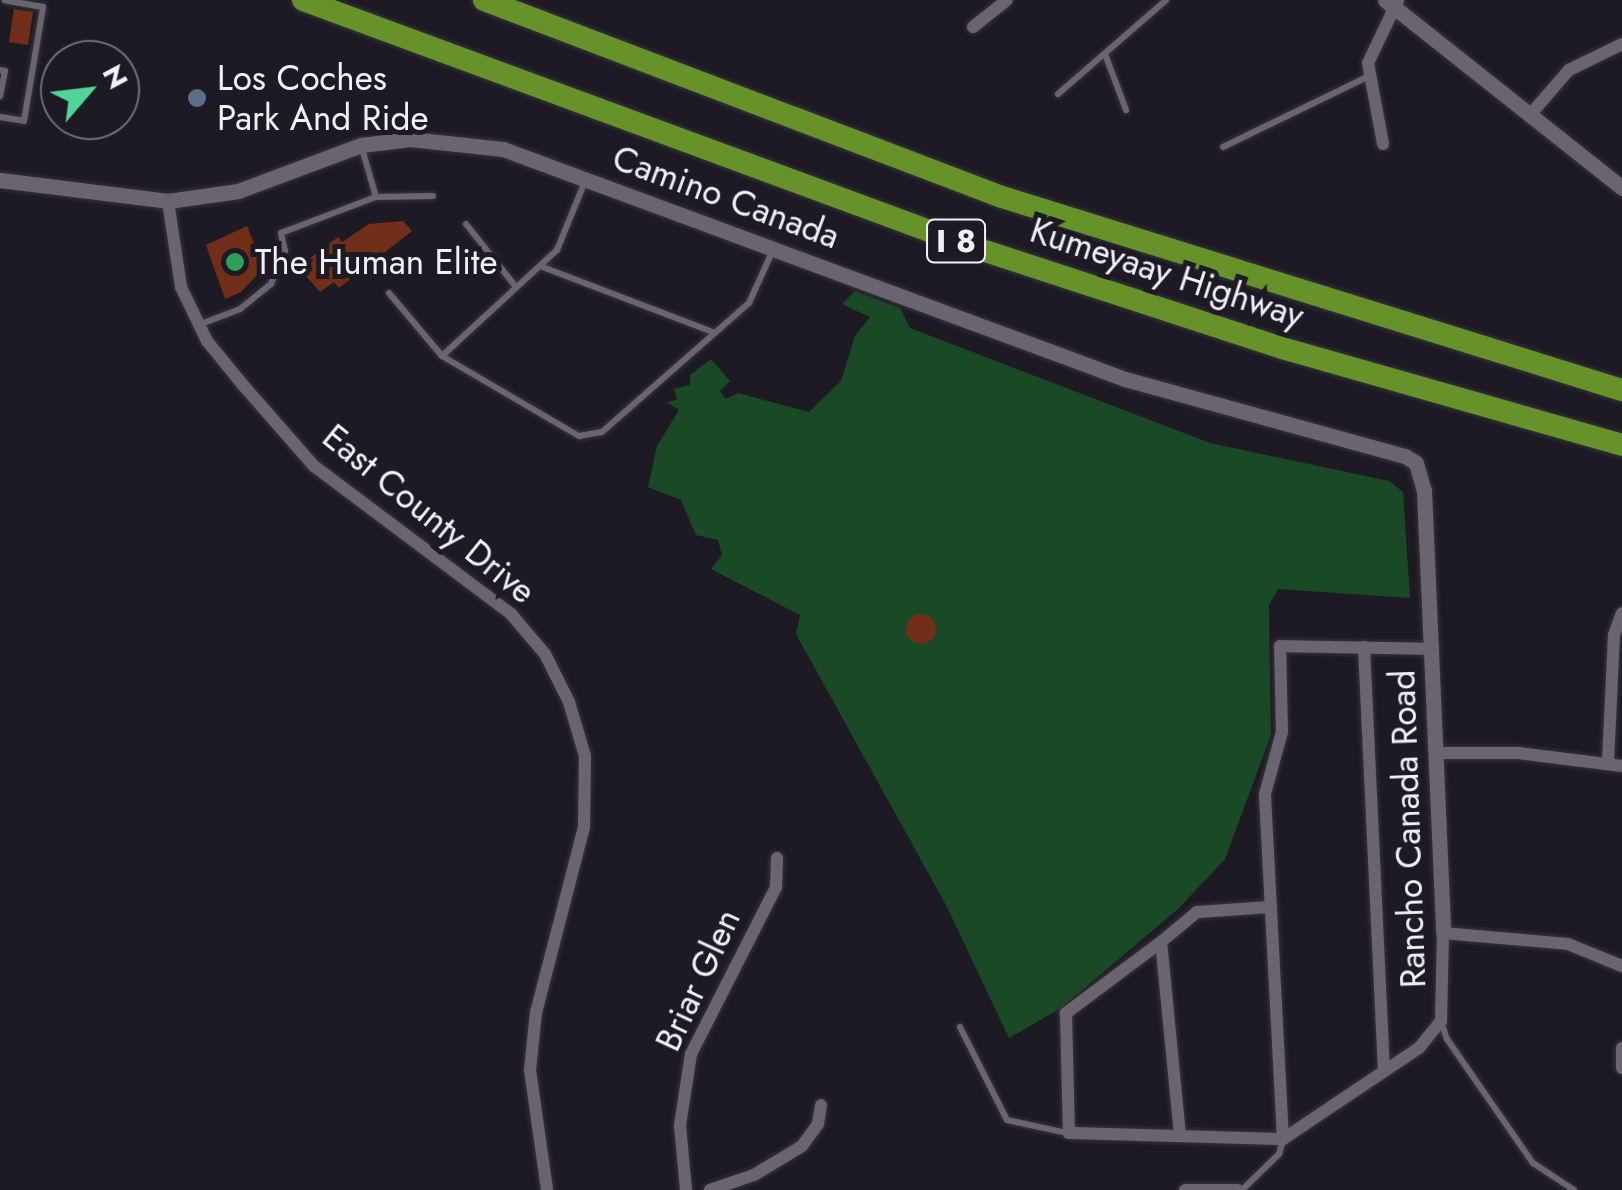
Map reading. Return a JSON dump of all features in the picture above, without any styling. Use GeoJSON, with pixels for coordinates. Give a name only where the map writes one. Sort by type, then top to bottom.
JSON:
{"type":"FeatureCollection","features":[{"type":"Feature","properties":{"kind":"highway","name":"Kumeyaay Highway"},"geometry":{"type":"LineString","coordinates":[[304,0],[973,247],[1300,353],[1622,445]]}},
{"type":"Feature","properties":{"kind":"highway","name":"Kumeyaay Highway"},"geometry":{"type":"LineString","coordinates":[[484,0],[1002,197],[1622,390]]}},
{"type":"Feature","properties":{"kind":"street"},"geometry":{"type":"LineString","coordinates":[[973,27],[1007,0]]}},
{"type":"Feature","properties":{"kind":"street"},"geometry":{"type":"LineString","coordinates":[[1383,144],[1370,76],[1375,38],[1392,2],[1622,188]]}},
{"type":"Feature","properties":{"kind":"street"},"geometry":{"type":"LineString","coordinates":[[1530,115],[1569,70],[1622,44]]}},
{"type":"Feature","properties":{"kind":"street","name":"Camino Canada"},"geometry":{"type":"LineString","coordinates":[[0,180],[168,201],[238,191],[361,145],[458,141],[503,149],[1125,379],[1394,450],[1416,463]]}},
{"type":"Feature","properties":{"kind":"street","name":"East County Drive"},"geometry":{"type":"LineString","coordinates":[[168,201],[181,287],[199,324],[314,466],[511,614],[545,654],[569,702],[584,756],[584,826],[539,999],[530,1070],[547,1190]]}},
{"type":"Feature","properties":{"kind":"street","name":"Rancho Canada Road"},"geometry":{"type":"LineString","coordinates":[[1283,1139],[1420,1048],[1441,1021],[1443,933],[1433,649],[1424,491],[1416,463]]}},
{"type":"Feature","properties":{"kind":"street"},"geometry":{"type":"LineString","coordinates":[[1435,753],[1615,764],[1614,635],[1622,613]]}},
{"type":"Feature","properties":{"kind":"street"},"geometry":{"type":"LineString","coordinates":[[1271,908],[1196,912],[1066,1013],[1068,1133],[1283,1139],[1271,908],[1265,794],[1282,732],[1280,646],[1433,649]]}},
{"type":"Feature","properties":{"kind":"street"},"geometry":{"type":"LineString","coordinates":[[1364,646],[1384,1072]]}},
{"type":"Feature","properties":{"kind":"street","name":"Briar Glen"},"geometry":{"type":"LineString","coordinates":[[686,1190],[680,1125],[691,1054],[776,887],[776,858]]}},
{"type":"Feature","properties":{"kind":"street"},"geometry":{"type":"LineString","coordinates":[[1443,933],[1568,944],[1622,966]]}},
{"type":"Feature","properties":{"kind":"street"},"geometry":{"type":"LineString","coordinates":[[1161,942],[1180,1135]]}},
{"type":"Feature","properties":{"kind":"street"},"geometry":{"type":"LineString","coordinates":[[1622,1048],[1622,1068]]}},
{"type":"Feature","properties":{"kind":"street"},"geometry":{"type":"LineString","coordinates":[[710,1190],[754,1175],[802,1146],[818,1124],[821,1106]]}},
{"type":"Feature","properties":{"kind":"street"},"geometry":{"type":"LineString","coordinates":[[1186,1190],[1240,1190]]}},
{"type":"Feature","properties":{"kind":"lane"},"geometry":{"type":"LineString","coordinates":[[1058,94],[1166,0]]}},
{"type":"Feature","properties":{"kind":"lane"},"geometry":{"type":"LineString","coordinates":[[0,117],[24,120],[43,7],[2,2]]}},
{"type":"Feature","properties":{"kind":"lane"},"geometry":{"type":"LineString","coordinates":[[1105,54],[1126,110]]}},
{"type":"Feature","properties":{"kind":"lane"},"geometry":{"type":"LineString","coordinates":[[0,97],[3,71]]}},
{"type":"Feature","properties":{"kind":"lane"},"geometry":{"type":"LineString","coordinates":[[1223,147],[1370,76]]}},
{"type":"Feature","properties":{"kind":"lane"},"geometry":{"type":"LineString","coordinates":[[361,145],[376,196]]}},
{"type":"Feature","properties":{"kind":"lane"},"geometry":{"type":"LineString","coordinates":[[442,356],[557,250],[586,178]]}},
{"type":"Feature","properties":{"kind":"lane"},"geometry":{"type":"LineString","coordinates":[[199,324],[246,305],[271,284],[285,251],[281,233],[376,196],[433,196]]}},
{"type":"Feature","properties":{"kind":"lane"},"geometry":{"type":"LineString","coordinates":[[466,224],[516,287]]}},
{"type":"Feature","properties":{"kind":"lane"},"geometry":{"type":"LineString","coordinates":[[389,293],[442,356],[580,436],[602,432],[750,303],[775,247]]}},
{"type":"Feature","properties":{"kind":"lane"},"geometry":{"type":"LineString","coordinates":[[540,266],[715,334]]}},
{"type":"Feature","properties":{"kind":"lane"},"geometry":{"type":"LineString","coordinates":[[1441,1021],[1447,1039],[1533,1163],[1574,1190]]}},
{"type":"Feature","properties":{"kind":"lane"},"geometry":{"type":"LineString","coordinates":[[960,1027],[1006,1120],[1068,1133]]}},
{"type":"Feature","properties":{"kind":"lane"},"geometry":{"type":"LineString","coordinates":[[1240,1190],[1279,1154],[1283,1139]]}},
{"type":"Feature","properties":{"kind":"green space"},"geometry":{"type":"Polygon","coordinates":[[[855,291],[900,308],[910,328],[1210,443],[1389,481],[1403,492],[1410,598],[1278,589],[1269,605],[1271,735],[1225,859],[1178,909],[1061,1008],[1009,1038],[947,907],[796,634],[800,615],[711,569],[722,555],[718,540],[696,535],[681,500],[648,487],[657,446],[679,410],[666,402],[677,400],[674,389],[690,385],[690,375],[711,359],[730,381],[720,391],[726,399],[738,393],[809,412],[841,381],[855,336],[870,317],[842,304],[855,291]]]}},
{"type":"Feature","properties":{"kind":"building"},"geometry":{"type":"Polygon","coordinates":[[[14,9],[33,12],[28,45],[9,42],[14,9]]]}},
{"type":"Feature","properties":{"kind":"building"},"geometry":{"type":"Polygon","coordinates":[[[403,221],[412,231],[339,288],[334,282],[320,292],[298,267],[338,237],[342,242],[369,224],[403,221]]]}},
{"type":"Feature","properties":{"kind":"building","name":"The Human Elite"},"geometry":{"type":"Polygon","coordinates":[[[247,226],[264,268],[241,292],[225,299],[206,245],[247,226]]]}},
{"type":"Feature","properties":{"kind":"building"},"geometry":{"type":"Polygon","coordinates":[[[921,614],[935,623],[936,629],[927,643],[921,644],[907,635],[906,629],[915,615],[921,614]]]}},
{"type":"Feature","properties":{"kind":"place","name":"Los Coches Park And Ride"},"geometry":{"type":"Point","coordinates":[197,98]}},
{"type":"Feature","properties":{"kind":"place","name":"The Human Elite"},"geometry":{"type":"Point","coordinates":[235,262]}}]}
